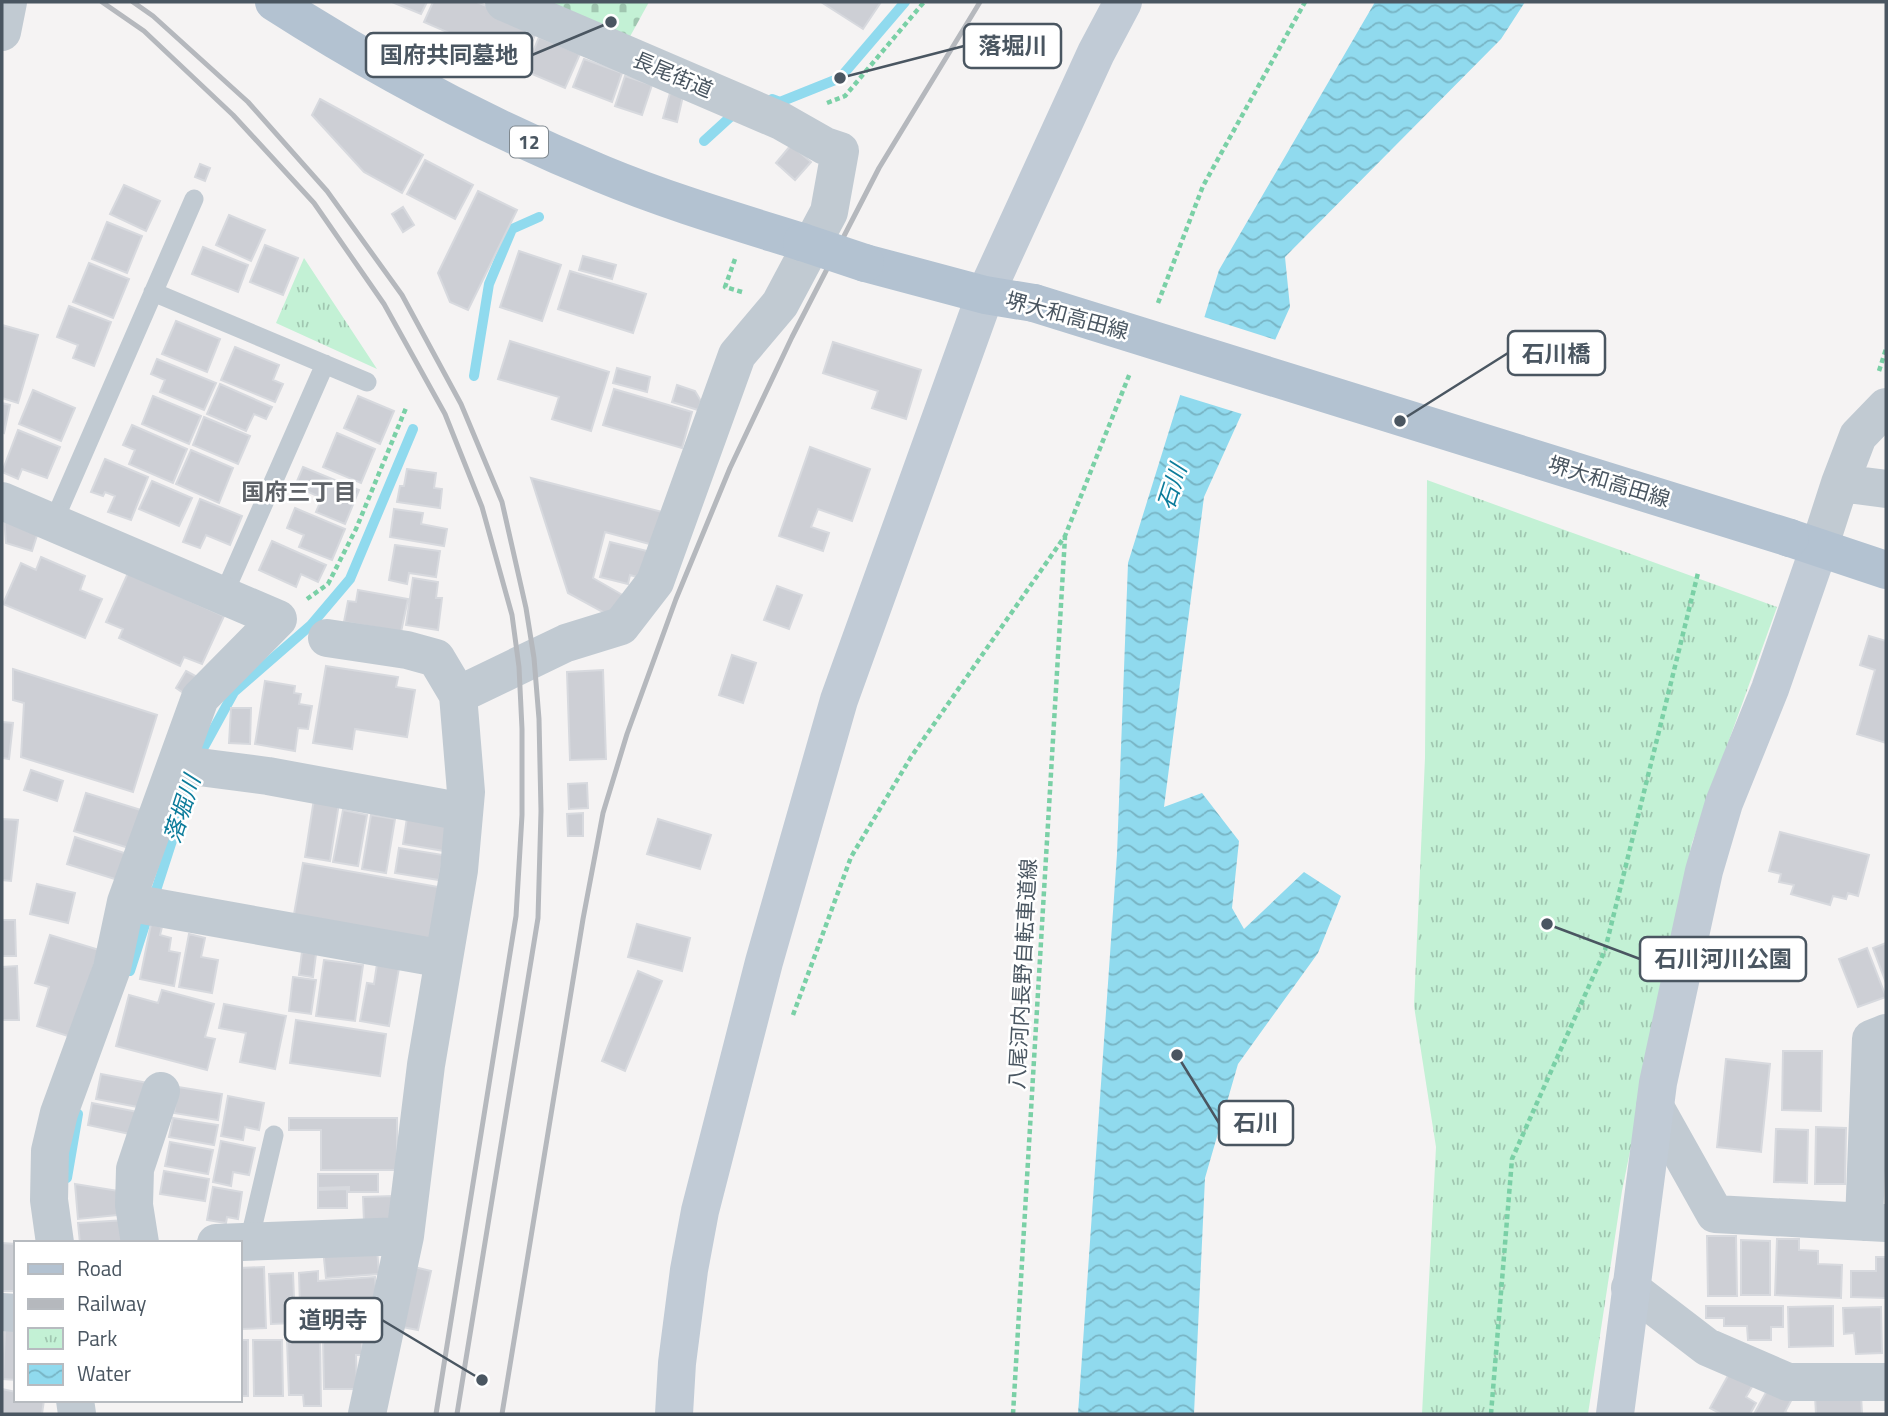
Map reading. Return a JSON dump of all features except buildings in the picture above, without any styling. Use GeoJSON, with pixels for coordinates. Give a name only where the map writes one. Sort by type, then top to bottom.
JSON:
{"type":"FeatureCollection","features":[{"type":"Feature","properties":{"kind":"main road","name":"堺大和高田線"},"geometry":{"type":"LineString","coordinates":[[274,2],[360,56],[428,94],[510,134],[604,175],[709,213],[865,263],[985,295],[1034,303],[1886,570]]}},
{"type":"Feature","properties":{"kind":"street"},"geometry":{"type":"LineString","coordinates":[[2,32],[8,2]]}},
{"type":"Feature","properties":{"kind":"street","name":"長尾街道"},"geometry":{"type":"LineString","coordinates":[[458,695],[566,643],[621,626],[655,582],[737,355],[780,304],[829,212],[840,151],[825,146],[755,109],[504,2]]}},
{"type":"Feature","properties":{"kind":"street"},"geometry":{"type":"LineString","coordinates":[[674,1414],[677,1363],[700,1211],[764,962],[839,700],[985,295],[1090,65],[1123,2]]}},
{"type":"Feature","properties":{"kind":"street"},"geometry":{"type":"LineString","coordinates":[[1615,1414],[1658,1083],[1704,871],[1724,803],[1770,689],[1805,543],[1840,482],[1858,436],[1886,407]]}},
{"type":"Feature","properties":{"kind":"street"},"geometry":{"type":"LineString","coordinates":[[1840,482],[1886,489]]}},
{"type":"Feature","properties":{"kind":"street"},"geometry":{"type":"LineString","coordinates":[[2,501],[278,619],[200,698],[188,766],[141,905],[112,968],[59,1113],[50,1151],[49,1200],[55,1241]]}},
{"type":"Feature","properties":{"kind":"street"},"geometry":{"type":"LineString","coordinates":[[327,638],[407,650],[436,658],[458,695],[466,792],[459,870],[426,1065],[405,1236],[367,1414]]}},
{"type":"Feature","properties":{"kind":"street"},"geometry":{"type":"LineString","coordinates":[[188,766],[268,776],[464,812]]}},
{"type":"Feature","properties":{"kind":"street"},"geometry":{"type":"LineString","coordinates":[[141,905],[444,959]]}},
{"type":"Feature","properties":{"kind":"street"},"geometry":{"type":"LineString","coordinates":[[1655,1107],[1715,1214],[1875,1223],[1871,1039],[1886,1033]]}},
{"type":"Feature","properties":{"kind":"street"},"geometry":{"type":"LineString","coordinates":[[140,1241],[134,1205],[135,1169],[161,1091]]}},
{"type":"Feature","properties":{"kind":"street"},"geometry":{"type":"LineString","coordinates":[[242,1242],[405,1236]]}},
{"type":"Feature","properties":{"kind":"street"},"geometry":{"type":"LineString","coordinates":[[1630,1289],[1707,1347],[1788,1382],[1886,1382]]}},
{"type":"Feature","properties":{"kind":"lane"},"geometry":{"type":"LineString","coordinates":[[53,523],[194,198]]}},
{"type":"Feature","properties":{"kind":"lane"},"geometry":{"type":"LineString","coordinates":[[153,292],[367,382]]}},
{"type":"Feature","properties":{"kind":"lane"},"geometry":{"type":"LineString","coordinates":[[223,596],[325,364]]}},
{"type":"Feature","properties":{"kind":"lane"},"geometry":{"type":"LineString","coordinates":[[233,1241],[274,1135]]}},
{"type":"Feature","properties":{"kind":"path"},"geometry":{"type":"LineString","coordinates":[[755,109],[845,96],[923,2]]}},
{"type":"Feature","properties":{"kind":"path"},"geometry":{"type":"LineString","coordinates":[[1154,312],[1203,186],[1305,2]]}},
{"type":"Feature","properties":{"kind":"path"},"geometry":{"type":"LineString","coordinates":[[725,287],[737,254]]}},
{"type":"Feature","properties":{"kind":"path","name":"八尾河内長野自転車道線"},"geometry":{"type":"LineString","coordinates":[[790,1022],[851,857],[911,757],[1065,536],[1134,362]]}},
{"type":"Feature","properties":{"kind":"path"},"geometry":{"type":"LineString","coordinates":[[278,619],[328,584],[356,529],[407,408]]}},
{"type":"Feature","properties":{"kind":"path","name":"八尾河内長野自転車道線"},"geometry":{"type":"LineString","coordinates":[[1013,1414],[1065,536]]}},
{"type":"Feature","properties":{"kind":"path"},"geometry":{"type":"LineString","coordinates":[[1492,1414],[1512,1159],[1605,950],[1698,573]]}},
{"type":"Feature","properties":{"kind":"green space"},"geometry":{"type":"Polygon","coordinates":[[[541,2],[649,2],[627,42],[541,2]]]}},
{"type":"Feature","properties":{"kind":"green space"},"geometry":{"type":"Polygon","coordinates":[[[304,258],[377,369],[276,323],[304,258]]]}},
{"type":"Feature","properties":{"kind":"green space"},"geometry":{"type":"Polygon","coordinates":[[[1427,480],[1777,607],[1692,843],[1622,1191],[1588,1414],[1422,1414],[1436,1147],[1414,1006],[1425,758],[1427,480]]]}},
{"type":"Feature","properties":{"kind":"water"},"geometry":{"type":"Polygon","coordinates":[[[1375,2],[1525,2],[1501,39],[1285,257],[1290,307],[1204,497],[1164,807],[1202,793],[1239,841],[1232,908],[1244,929],[1304,872],[1341,896],[1318,953],[1238,1064],[1205,1178],[1194,1414],[1078,1414],[1117,854],[1128,563],[1219,270],[1375,2]]]}},
{"type":"Feature","properties":{"kind":"pier"},"geometry":{"type":"Polygon","coordinates":[[[1201,316],[1279,341],[1245,415],[1177,394],[1201,316]]]}},
{"type":"Feature","properties":{"kind":"waterway","name":"落堀川"},"geometry":{"type":"LineString","coordinates":[[772,99],[780,102],[840,78],[905,2]]}},
{"type":"Feature","properties":{"kind":"waterway","name":"落堀川"},"geometry":{"type":"LineString","coordinates":[[704,141],[738,110]]}},
{"type":"Feature","properties":{"kind":"waterway","name":"落堀川"},"geometry":{"type":"LineString","coordinates":[[474,376],[489,284],[512,229],[539,217]]}},
{"type":"Feature","properties":{"kind":"waterway","name":"落堀川"},"geometry":{"type":"LineString","coordinates":[[130,971],[200,754],[234,692],[311,625],[350,579],[413,429]]}},
{"type":"Feature","properties":{"kind":"waterway","name":"落堀川"},"geometry":{"type":"LineString","coordinates":[[67,1178],[78,1114]]}},
{"type":"Feature","properties":{"kind":"railway"},"geometry":{"type":"LineString","coordinates":[[102,2],[144,31],[233,115],[314,203],[384,304],[445,414],[482,507],[512,615],[519,667],[522,729],[522,815],[516,916],[436,1414]]}},
{"type":"Feature","properties":{"kind":"railway"},"geometry":{"type":"LineString","coordinates":[[133,2],[153,16],[248,102],[327,191],[402,295],[461,404],[502,502],[526,608],[534,658],[539,719],[541,811],[538,918],[457,1414]]}},
{"type":"Feature","properties":{"kind":"railway"},"geometry":{"type":"LineString","coordinates":[[502,1414],[583,919],[603,813],[627,734],[676,599],[730,468],[792,337],[879,168],[980,2]]}},
{"type":"Feature","properties":{"kind":"place","name":"国府共同墓地"},"geometry":{"type":"Point","coordinates":[611,22]}},
{"type":"Feature","properties":{"kind":"place","name":"落堀川"},"geometry":{"type":"Point","coordinates":[840,78]}},
{"type":"Feature","properties":{"kind":"place","name":"石川橋"},"geometry":{"type":"Point","coordinates":[1400,421]}},
{"type":"Feature","properties":{"kind":"place","name":"石川河川公園"},"geometry":{"type":"Point","coordinates":[1547,924]}},
{"type":"Feature","properties":{"kind":"place","name":"石川"},"geometry":{"type":"Point","coordinates":[1177,1055]}},
{"type":"Feature","properties":{"kind":"place","name":"道明寺"},"geometry":{"type":"Point","coordinates":[482,1380]}},
{"type":"Feature","properties":{"kind":"district","name":"国府三丁目"},"geometry":{"type":"Point","coordinates":[299,492]}}]}
